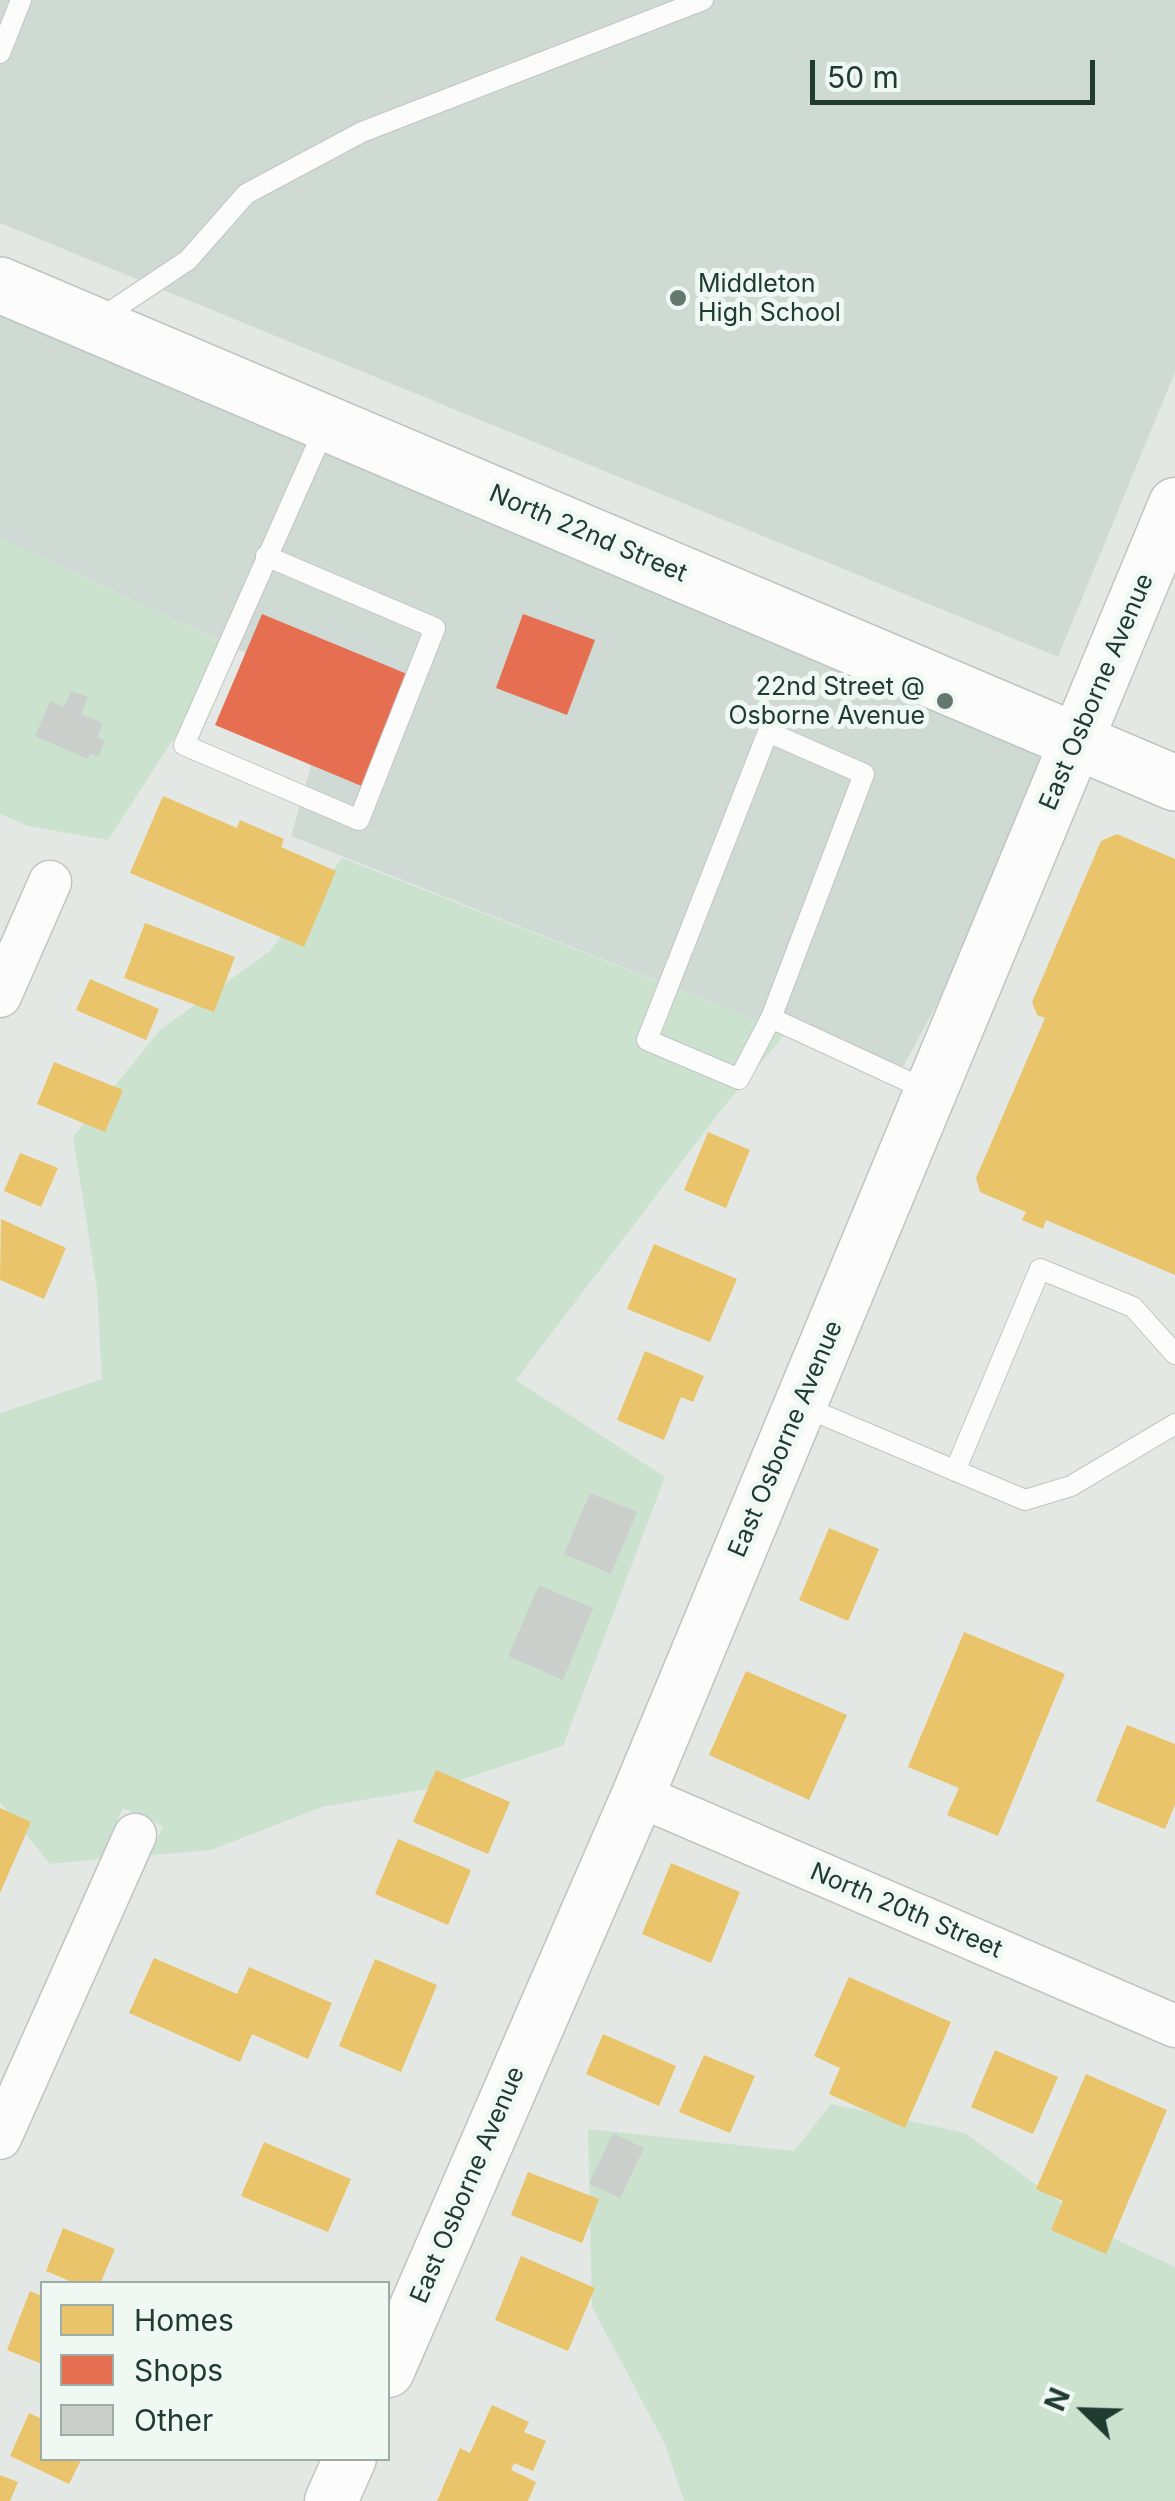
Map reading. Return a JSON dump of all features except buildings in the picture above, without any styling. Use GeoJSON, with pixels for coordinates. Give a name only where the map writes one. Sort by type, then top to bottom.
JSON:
{"type":"FeatureCollection","features":[{"type":"Feature","properties":{"kind":"main road","name":"North 22nd Street"},"geometry":{"type":"LineString","coordinates":[[0,286],[1175,783]]}},
{"type":"Feature","properties":{"kind":"street","name":"East Osborne Avenue"},"geometry":{"type":"LineString","coordinates":[[390,2366],[638,1795],[1175,504]]}},
{"type":"Feature","properties":{"kind":"street"},"geometry":{"type":"LineString","coordinates":[[0,996],[50,882]]}},
{"type":"Feature","properties":{"kind":"street","name":"North 20th Street"},"geometry":{"type":"LineString","coordinates":[[638,1795],[1175,2026]]}},
{"type":"Feature","properties":{"kind":"street"},"geometry":{"type":"LineString","coordinates":[[0,2138],[135,1835]]}},
{"type":"Feature","properties":{"kind":"street"},"geometry":{"type":"LineString","coordinates":[[331,2501],[349,2461]]}},
{"type":"Feature","properties":{"kind":"lane"},"geometry":{"type":"LineString","coordinates":[[0,53],[21,0]]}},
{"type":"Feature","properties":{"kind":"lane"},"geometry":{"type":"LineString","coordinates":[[92,324],[188,260],[246,194],[362,132],[704,0]]}},
{"type":"Feature","properties":{"kind":"lane"},"geometry":{"type":"LineString","coordinates":[[266,556],[436,628],[359,820],[184,744],[266,556],[327,424]]}},
{"type":"Feature","properties":{"kind":"lane"},"geometry":{"type":"LineString","coordinates":[[768,732],[864,774],[771,1018],[740,1079],[647,1040],[768,732]]}},
{"type":"Feature","properties":{"kind":"lane"},"geometry":{"type":"LineString","coordinates":[[771,1018],[931,1092]]}},
{"type":"Feature","properties":{"kind":"lane"},"geometry":{"type":"LineString","coordinates":[[955,1470],[1040,1269],[1132,1307],[1175,1354]]}},
{"type":"Feature","properties":{"kind":"lane"},"geometry":{"type":"LineString","coordinates":[[800,1405],[1025,1500],[1071,1486],[1175,1424]]}},
{"type":"Feature","properties":{"kind":"shaded area","name":"Middleton High School"},"geometry":{"type":"Polygon","coordinates":[[[0,0],[1175,0],[1175,372],[1058,657],[0,223],[0,0]]]}},
{"type":"Feature","properties":{"kind":"shaded area"},"geometry":{"type":"Polygon","coordinates":[[[0,307],[1049,751],[963,956],[898,1076],[291,836],[332,693],[0,538],[0,307]]]}},
{"type":"Feature","properties":{"kind":"green space"},"geometry":{"type":"Polygon","coordinates":[[[0,538],[233,647],[108,840],[28,826],[0,814],[0,538]]]}},
{"type":"Feature","properties":{"kind":"green space"},"geometry":{"type":"Polygon","coordinates":[[[342,858],[787,1032],[721,1110],[516,1380],[665,1477],[563,1746],[443,1786],[322,1807],[211,1850],[151,1855],[163,1826],[123,1808],[100,1859],[50,1864],[0,1802],[0,1413],[102,1379],[97,1288],[73,1137],[160,1030],[270,951],[342,858]]]}},
{"type":"Feature","properties":{"kind":"green space"},"geometry":{"type":"Polygon","coordinates":[[[831,2104],[965,2133],[1104,2234],[1175,2267],[1175,2501],[684,2501],[665,2444],[592,2307],[588,2129],[794,2151],[831,2104]]]}},
{"type":"Feature","properties":{"kind":"place","name":"Middleton High School"},"geometry":{"type":"Point","coordinates":[678,298]}},
{"type":"Feature","properties":{"kind":"place","name":"22nd Street @ Osborne Avenue"},"geometry":{"type":"Point","coordinates":[945,701]}}]}
